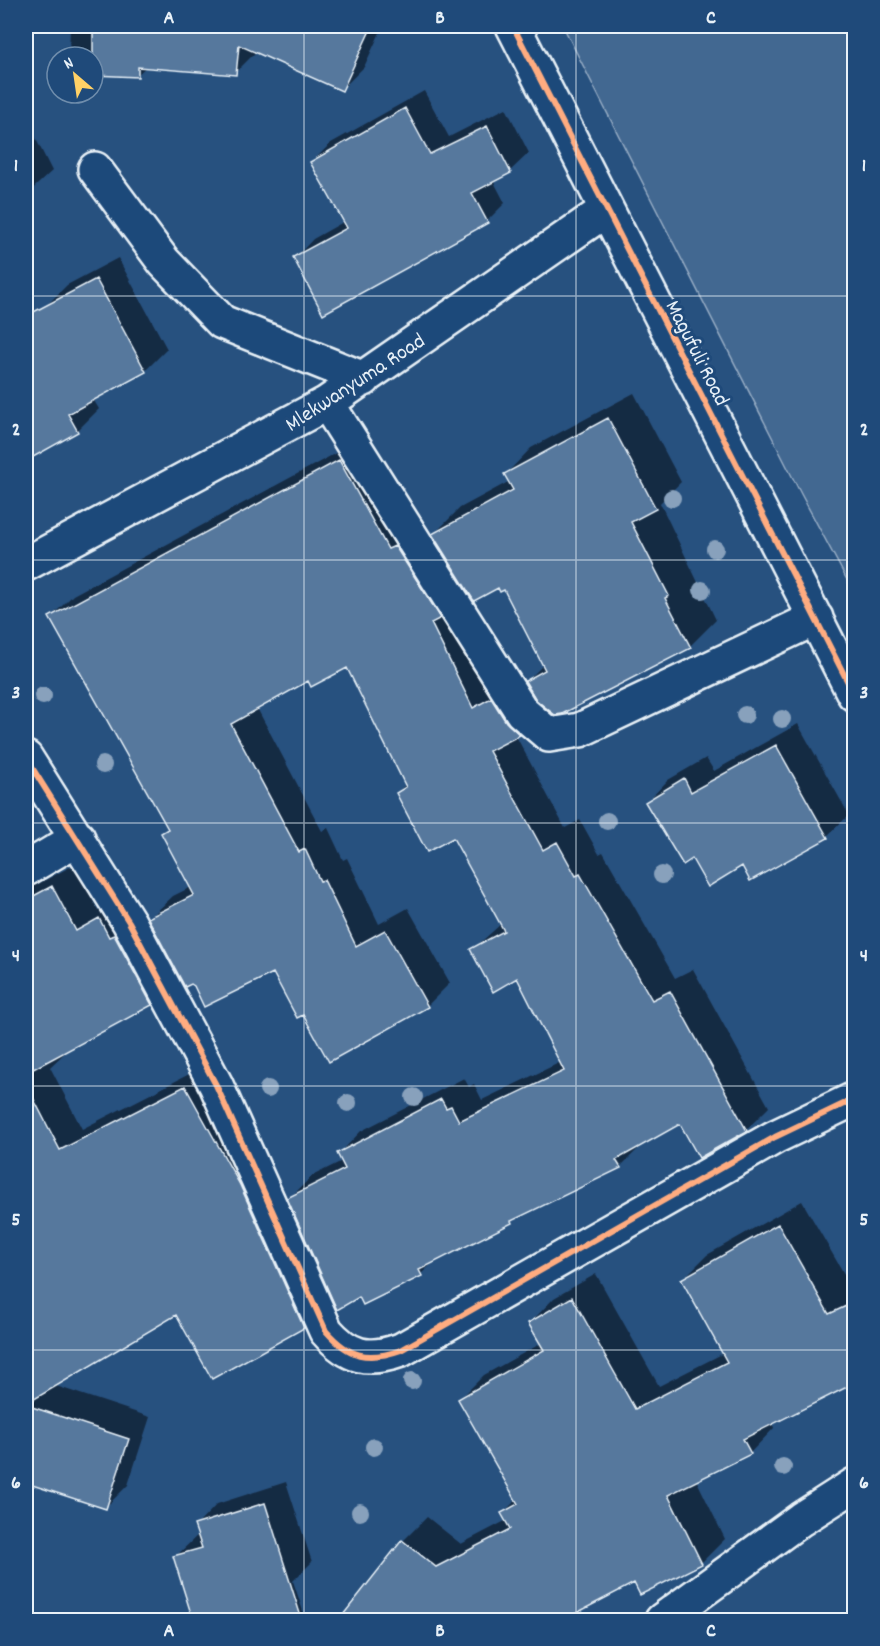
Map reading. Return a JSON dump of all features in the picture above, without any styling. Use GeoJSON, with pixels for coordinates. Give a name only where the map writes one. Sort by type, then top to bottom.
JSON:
{"type":"FeatureCollection","features":[{"type":"Feature","properties":{"kind":"street","name":"Magufuli Road"},"geometry":{"type":"LineString","coordinates":[[513,26],[855,694]]}},
{"type":"Feature","properties":{"kind":"street"},"geometry":{"type":"LineString","coordinates":[[95,169],[164,262],[222,322],[364,379]]}},
{"type":"Feature","properties":{"kind":"street","name":"Mlekwanyuma Road"},"geometry":{"type":"LineString","coordinates":[[26,564],[327,403],[606,210]]}},
{"type":"Feature","properties":{"kind":"street"},"geometry":{"type":"LineString","coordinates":[[327,403],[522,712],[549,735],[580,730],[816,618]]}},
{"type":"Feature","properties":{"kind":"street"},"geometry":{"type":"LineString","coordinates":[[26,758],[129,922],[216,1085],[326,1331],[340,1347],[361,1356],[380,1358],[401,1350],[775,1137],[855,1099]]}},
{"type":"Feature","properties":{"kind":"street"},"geometry":{"type":"LineString","coordinates":[[26,869],[78,838]]}},
{"type":"Feature","properties":{"kind":"street"},"geometry":{"type":"LineString","coordinates":[[662,1620],[801,1519],[855,1485]]}},
{"type":"Feature","properties":{"kind":"shaded area"},"geometry":{"type":"Polygon","coordinates":[[[563,26],[854,26],[854,593],[801,494],[563,26]]]}},
{"type":"Feature","properties":{"kind":"building"},"geometry":{"type":"Polygon","coordinates":[[[93,26],[372,26],[342,91],[239,45],[236,75],[138,67],[138,77],[105,76],[105,45],[93,45],[93,26]]]}},
{"type":"Feature","properties":{"kind":"building"},"geometry":{"type":"Polygon","coordinates":[[[405,108],[430,154],[487,126],[511,173],[472,193],[488,223],[323,314],[293,257],[347,228],[310,162],[405,108]]]}},
{"type":"Feature","properties":{"kind":"building"},"geometry":{"type":"Polygon","coordinates":[[[96,279],[146,372],[68,414],[78,432],[26,461],[26,316],[96,279]]]}},
{"type":"Feature","properties":{"kind":"building"},"geometry":{"type":"Polygon","coordinates":[[[608,418],[656,509],[631,522],[669,596],[665,598],[691,648],[562,714],[555,715],[536,700],[525,681],[545,670],[504,590],[500,592],[498,588],[474,601],[432,534],[513,490],[504,474],[608,418]]]}},
{"type":"Feature","properties":{"kind":"building"},"geometry":{"type":"Polygon","coordinates":[[[339,460],[388,549],[395,546],[441,618],[431,623],[473,708],[491,698],[506,722],[520,735],[489,751],[543,850],[557,842],[576,876],[580,874],[652,1000],[670,991],[747,1131],[699,1158],[680,1124],[616,1160],[621,1168],[511,1221],[512,1223],[419,1270],[422,1276],[363,1305],[359,1297],[337,1310],[287,1198],[345,1169],[337,1153],[441,1099],[446,1108],[451,1106],[459,1121],[564,1071],[517,978],[493,992],[470,949],[504,931],[453,838],[427,852],[396,793],[406,787],[347,668],[311,687],[308,681],[231,724],[299,852],[305,849],[320,881],[324,880],[356,946],[385,930],[428,1007],[329,1062],[303,1015],[297,1018],[273,973],[204,1007],[194,986],[191,984],[185,987],[148,918],[194,895],[161,833],[168,829],[49,617],[339,460]]]}},
{"type":"Feature","properties":{"kind":"building"},"geometry":{"type":"Polygon","coordinates":[[[776,745],[828,838],[750,881],[742,866],[708,887],[692,859],[683,865],[645,802],[684,778],[691,792],[776,745]]]}},
{"type":"Feature","properties":{"kind":"building"},"geometry":{"type":"Polygon","coordinates":[[[52,886],[76,931],[99,918],[109,937],[114,935],[152,1005],[26,1073],[26,900],[52,886]]]}},
{"type":"Feature","properties":{"kind":"building"},"geometry":{"type":"Polygon","coordinates":[[[26,1084],[60,1150],[185,1086],[240,1185],[304,1328],[212,1379],[176,1315],[26,1404],[26,1084]]]}},
{"type":"Feature","properties":{"kind":"building"},"geometry":{"type":"Polygon","coordinates":[[[778,1224],[829,1314],[855,1302],[855,1383],[743,1439],[751,1454],[668,1495],[702,1564],[640,1595],[634,1583],[563,1620],[339,1620],[402,1540],[436,1567],[510,1529],[501,1513],[518,1504],[458,1399],[544,1350],[528,1323],[572,1297],[635,1409],[727,1362],[681,1279],[778,1224]]]}},
{"type":"Feature","properties":{"kind":"building"},"geometry":{"type":"Polygon","coordinates":[[[26,1405],[129,1439],[106,1509],[26,1483],[26,1405]]]}},
{"type":"Feature","properties":{"kind":"building"},"geometry":{"type":"Polygon","coordinates":[[[265,1503],[302,1620],[193,1620],[173,1556],[202,1548],[194,1525],[265,1503]]]}},
{"type":"Feature","properties":{"kind":"cycle path"},"geometry":{"type":"LineString","coordinates":[[513,26],[854,694]]}},
{"type":"Feature","properties":{"kind":"cycle path"},"geometry":{"type":"LineString","coordinates":[[26,758],[129,922],[216,1085],[326,1331],[351,1352],[378,1356],[401,1350],[775,1137],[854,1099]]}}]}
